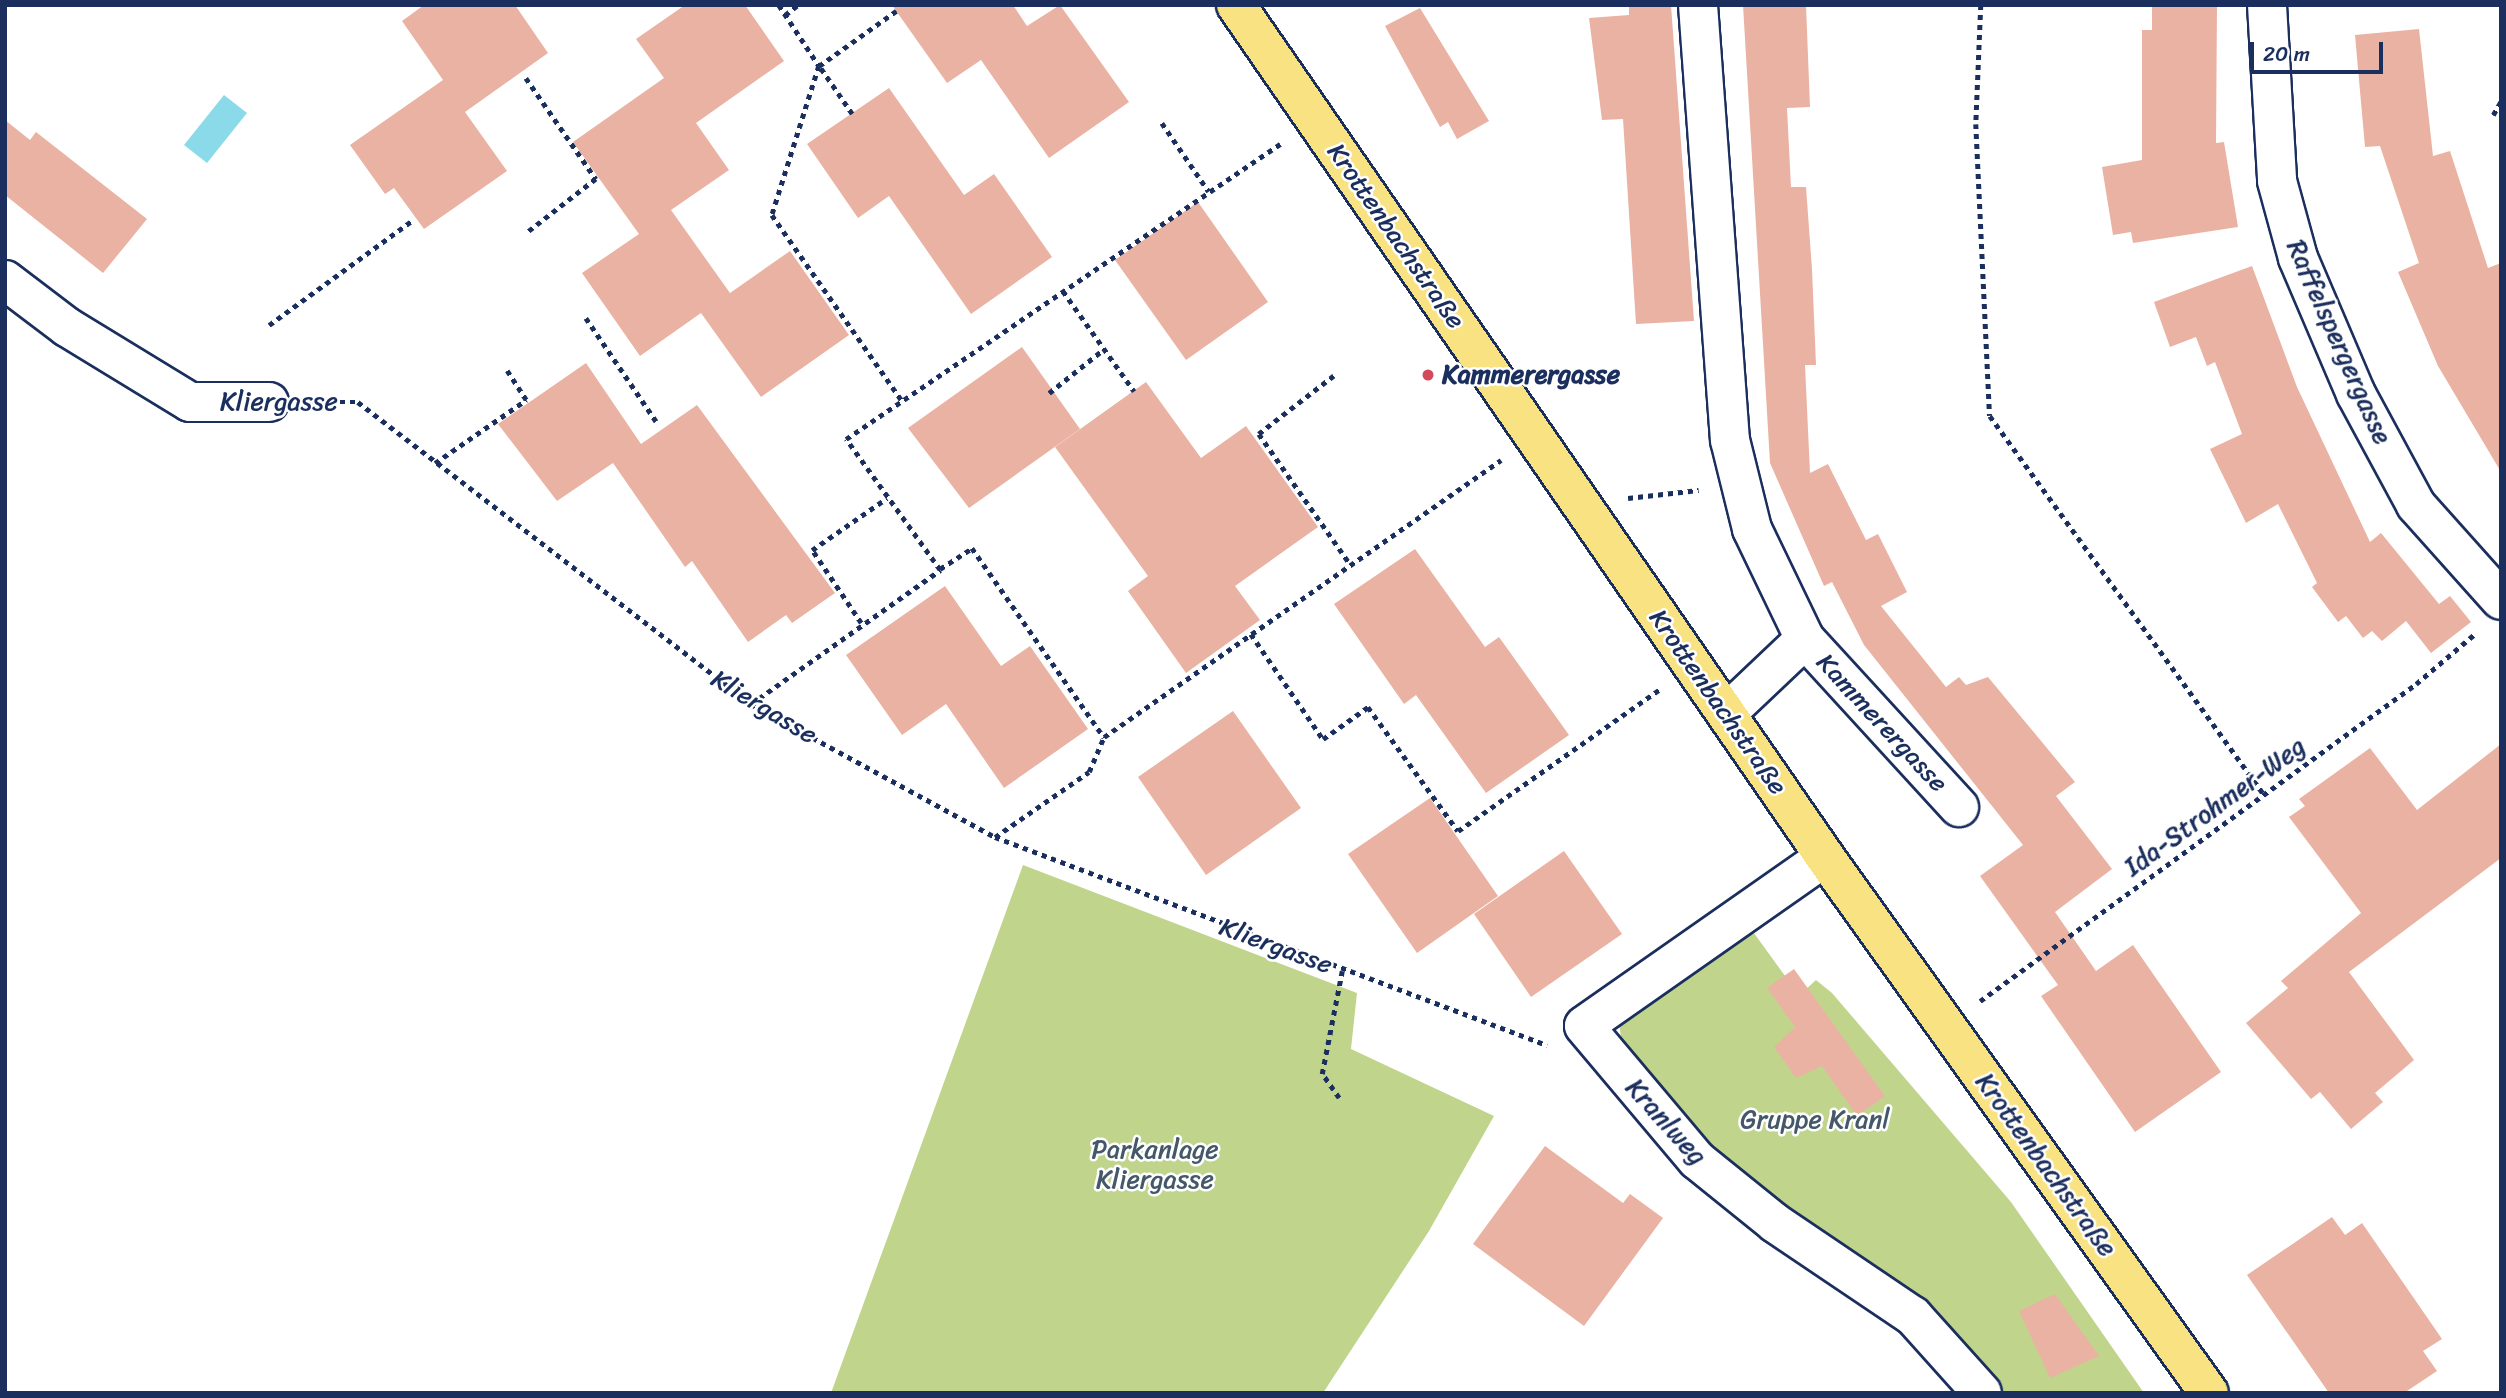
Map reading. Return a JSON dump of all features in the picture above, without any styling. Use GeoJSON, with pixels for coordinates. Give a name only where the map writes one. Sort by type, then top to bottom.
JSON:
{"type":"FeatureCollection","features":[{"type":"Feature","properties":{"kind":"main road","name":"Krottenbachstraße"},"geometry":{"type":"LineString","coordinates":[[1236,5],[1825,857],[2209,1393]]}},
{"type":"Feature","properties":{"kind":"street","name":"Kammerergasse"},"geometry":{"type":"LineString","coordinates":[[1698,5],[1738,486],[1805,639],[1959,807]]}},
{"type":"Feature","properties":{"kind":"street","name":"Raffelspergergasse"},"geometry":{"type":"LineString","coordinates":[[2267,5],[2277,181],[2298,258],[2356,394],[2416,505],[2491,614]]}},
{"type":"Feature","properties":{"kind":"street","name":"Kliergasse"},"geometry":{"type":"LineString","coordinates":[[5,280],[67,327],[190,402],[269,402]]}},
{"type":"Feature","properties":{"kind":"street","name":"Kammerergasse"},"geometry":{"type":"LineString","coordinates":[[1727,713],[1805,639]]}},
{"type":"Feature","properties":{"kind":"street"},"geometry":{"type":"LineString","coordinates":[[1584,1026],[1825,857]]}},
{"type":"Feature","properties":{"kind":"street","name":"Kranlweg"},"geometry":{"type":"LineString","coordinates":[[1584,1026],[1697,1160],[1775,1223],[1913,1316],[1982,1393]]}},
{"type":"Feature","properties":{"kind":"path"},"geometry":{"type":"LineString","coordinates":[[779,5],[852,114]]}},
{"type":"Feature","properties":{"kind":"path"},"geometry":{"type":"LineString","coordinates":[[785,15],[798,5]]}},
{"type":"Feature","properties":{"kind":"path"},"geometry":{"type":"LineString","coordinates":[[1981,5],[1976,124],[1990,416],[2264,794]]}},
{"type":"Feature","properties":{"kind":"path"},"geometry":{"type":"LineString","coordinates":[[896,11],[819,66],[772,215],[902,401]]}},
{"type":"Feature","properties":{"kind":"path"},"geometry":{"type":"LineString","coordinates":[[526,78],[596,179],[528,232]]}},
{"type":"Feature","properties":{"kind":"path"},"geometry":{"type":"LineString","coordinates":[[2493,115],[2501,101]]}},
{"type":"Feature","properties":{"kind":"path"},"geometry":{"type":"LineString","coordinates":[[940,570],[846,439],[1316,120]]}},
{"type":"Feature","properties":{"kind":"path"},"geometry":{"type":"LineString","coordinates":[[1162,123],[1209,192]]}},
{"type":"Feature","properties":{"kind":"path"},"geometry":{"type":"LineString","coordinates":[[269,325],[413,220]]}},
{"type":"Feature","properties":{"kind":"path"},"geometry":{"type":"LineString","coordinates":[[1063,291],[1134,391]]}},
{"type":"Feature","properties":{"kind":"path"},"geometry":{"type":"LineString","coordinates":[[586,318],[656,421]]}},
{"type":"Feature","properties":{"kind":"path"},"geometry":{"type":"LineString","coordinates":[[1049,393],[1104,349]]}},
{"type":"Feature","properties":{"kind":"path"},"geometry":{"type":"LineString","coordinates":[[435,463],[526,400],[507,371]]}},
{"type":"Feature","properties":{"kind":"path"},"geometry":{"type":"LineString","coordinates":[[1334,376],[1259,433],[1350,564]]}},
{"type":"Feature","properties":{"kind":"path","name":"Kliergasse"},"geometry":{"type":"LineString","coordinates":[[269,402],[358,402],[751,704],[995,837],[1544,1046],[1584,1026]]}},
{"type":"Feature","properties":{"kind":"path"},"geometry":{"type":"LineString","coordinates":[[995,837],[1089,772],[1104,737],[1536,436]]}},
{"type":"Feature","properties":{"kind":"path"},"geometry":{"type":"LineString","coordinates":[[1581,503],[1738,486]]}},
{"type":"Feature","properties":{"kind":"path"},"geometry":{"type":"LineString","coordinates":[[861,623],[812,550],[887,498]]}},
{"type":"Feature","properties":{"kind":"path"},"geometry":{"type":"LineString","coordinates":[[751,704],[861,623],[972,548],[1104,737]]}},
{"type":"Feature","properties":{"kind":"path","name":"Ida-Strohmer-Weg"},"geometry":{"type":"LineString","coordinates":[[1946,1026],[2416,684],[2491,614]]}},
{"type":"Feature","properties":{"kind":"path"},"geometry":{"type":"LineString","coordinates":[[1251,634],[1323,739],[1368,707],[1458,831],[1693,666]]}},
{"type":"Feature","properties":{"kind":"path"},"geometry":{"type":"LineString","coordinates":[[1339,1098],[1322,1074],[1342,971]]}},
{"type":"Feature","properties":{"kind":"green space","name":"Parkanlage Kliergasse"},"geometry":{"type":"Polygon","coordinates":[[[1023,865],[1357,993],[1351,1049],[1494,1116],[1429,1231],[1323,1393],[831,1393],[1023,865]]]}},
{"type":"Feature","properties":{"kind":"green space","name":"Gruppe Kranl"},"geometry":{"type":"Polygon","coordinates":[[[1751,929],[1791,984],[1805,990],[1816,980],[1832,993],[2011,1202],[2144,1393],[1994,1393],[1707,1152],[1623,1055],[1619,1021],[1751,929]]]}},
{"type":"Feature","properties":{"kind":"water"},"geometry":{"type":"Polygon","coordinates":[[[224,95],[247,113],[207,163],[184,145],[224,95]]]}},
{"type":"Feature","properties":{"kind":"building"},"geometry":{"type":"Polygon","coordinates":[[[424,5],[515,5],[548,53],[465,112],[507,171],[424,229],[394,188],[385,194],[350,145],[443,80],[402,21],[424,5]]]}},
{"type":"Feature","properties":{"kind":"building"},"geometry":{"type":"Polygon","coordinates":[[[685,5],[745,5],[784,61],[696,123],[729,170],[671,210],[730,293],[790,251],[849,335],[761,397],[701,313],[640,356],[582,273],[639,234],[573,142],[664,78],[636,39],[685,5]]]}},
{"type":"Feature","properties":{"kind":"building"},"geometry":{"type":"Polygon","coordinates":[[[892,5],[1013,5],[1027,26],[1060,5],[1129,102],[1049,158],[981,60],[947,83],[892,5]]]}},
{"type":"Feature","properties":{"kind":"building"},"geometry":{"type":"Polygon","coordinates":[[[1629,5],[1671,5],[1694,321],[1636,324],[1623,119],[1602,120],[1589,18],[1629,15],[1629,5]]]}},
{"type":"Feature","properties":{"kind":"building"},"geometry":{"type":"Polygon","coordinates":[[[1743,5],[1806,5],[1810,107],[1787,108],[1791,187],[1806,187],[1812,269],[1816,365],[1805,365],[1810,473],[1828,464],[1866,540],[1878,534],[1907,592],[1881,606],[1946,687],[1959,677],[1966,685],[1988,677],[2075,782],[2056,796],[2112,869],[2055,912],[2096,971],[2133,945],[2221,1072],[2135,1132],[2041,996],[2058,985],[1980,876],[2023,845],[1864,645],[1832,582],[1824,586],[1770,463],[1743,5]]]}},
{"type":"Feature","properties":{"kind":"building"},"geometry":{"type":"Polygon","coordinates":[[[2152,5],[2217,5],[2216,143],[2224,142],[2238,227],[2133,243],[2131,232],[2113,235],[2102,167],[2142,160],[2142,30],[2152,30],[2152,5]]]}},
{"type":"Feature","properties":{"kind":"building"},"geometry":{"type":"Polygon","coordinates":[[[1420,8],[1489,121],[1457,139],[1448,122],[1440,127],[1385,26],[1420,8]]]}},
{"type":"Feature","properties":{"kind":"building"},"geometry":{"type":"Polygon","coordinates":[[[2419,29],[2433,156],[2450,151],[2488,268],[2501,263],[2501,472],[2438,366],[2398,272],[2419,263],[2380,146],[2365,147],[2355,35],[2419,29]]]}},
{"type":"Feature","properties":{"kind":"building"},"geometry":{"type":"Polygon","coordinates":[[[889,88],[964,195],[994,174],[1052,257],[971,314],[889,196],[858,218],[807,144],[889,88]]]}},
{"type":"Feature","properties":{"kind":"building"},"geometry":{"type":"Polygon","coordinates":[[[5,120],[30,140],[36,132],[147,219],[103,273],[5,195],[5,120]]]}},
{"type":"Feature","properties":{"kind":"building"},"geometry":{"type":"Polygon","coordinates":[[[1198,202],[1268,302],[1186,360],[1115,260],[1198,202]]]}},
{"type":"Feature","properties":{"kind":"building"},"geometry":{"type":"Polygon","coordinates":[[[2252,266],[2297,387],[2370,542],[2381,533],[2439,604],[2450,596],[2471,622],[2431,653],[2406,621],[2382,641],[2372,631],[2363,638],[2346,616],[2338,622],[2312,587],[2317,583],[2278,504],[2246,523],[2210,449],[2242,434],[2215,362],[2207,366],[2196,337],[2170,347],[2154,302],[2252,266]]]}},
{"type":"Feature","properties":{"kind":"building"},"geometry":{"type":"Polygon","coordinates":[[[1022,347],[1080,429],[969,508],[908,428],[1022,347]]]}},
{"type":"Feature","properties":{"kind":"building"},"geometry":{"type":"Polygon","coordinates":[[[586,363],[641,444],[697,405],[835,593],[792,623],[786,615],[748,642],[692,561],[685,567],[613,463],[557,501],[498,424],[586,363]]]}},
{"type":"Feature","properties":{"kind":"building"},"geometry":{"type":"Polygon","coordinates":[[[1146,382],[1201,458],[1246,426],[1318,527],[1235,586],[1260,620],[1186,673],[1128,591],[1148,576],[1055,447],[1146,382]]]}},
{"type":"Feature","properties":{"kind":"building"},"geometry":{"type":"Polygon","coordinates":[[[1415,549],[1485,647],[1499,637],[1569,735],[1486,793],[1416,695],[1404,704],[1334,604],[1415,549]]]}},
{"type":"Feature","properties":{"kind":"building"},"geometry":{"type":"Polygon","coordinates":[[[945,586],[1001,666],[1030,646],[1088,729],[1004,788],[946,704],[902,735],[846,655],[945,586]]]}},
{"type":"Feature","properties":{"kind":"building"},"geometry":{"type":"Polygon","coordinates":[[[1233,711],[1301,808],[1206,875],[1138,777],[1233,711]]]}},
{"type":"Feature","properties":{"kind":"building"},"geometry":{"type":"Polygon","coordinates":[[[2501,744],[2501,858],[2349,972],[2414,1060],[2375,1093],[2383,1102],[2351,1129],[2320,1092],[2311,1099],[2246,1023],[2288,988],[2281,981],[2361,913],[2289,817],[2305,806],[2299,799],[2370,748],[2417,810],[2501,744]]]}},
{"type":"Feature","properties":{"kind":"building"},"geometry":{"type":"Polygon","coordinates":[[[1430,798],[1498,896],[1417,953],[1348,854],[1430,798]]]}},
{"type":"Feature","properties":{"kind":"building"},"geometry":{"type":"Polygon","coordinates":[[[1564,851],[1622,934],[1531,997],[1474,914],[1564,851]]]}},
{"type":"Feature","properties":{"kind":"building"},"geometry":{"type":"Polygon","coordinates":[[[1794,969],[1885,1096],[1857,1116],[1822,1066],[1796,1078],[1774,1047],[1795,1027],[1767,988],[1794,969]]]}},
{"type":"Feature","properties":{"kind":"building"},"geometry":{"type":"Polygon","coordinates":[[[1545,1146],[1623,1203],[1630,1194],[1663,1218],[1584,1326],[1473,1244],[1545,1146]]]}},
{"type":"Feature","properties":{"kind":"building"},"geometry":{"type":"Polygon","coordinates":[[[2332,1217],[2345,1235],[2362,1223],[2442,1339],[2423,1351],[2437,1371],[2404,1393],[2329,1393],[2247,1275],[2332,1217]]]}},
{"type":"Feature","properties":{"kind":"building"},"geometry":{"type":"Polygon","coordinates":[[[2055,1294],[2099,1356],[2050,1378],[2019,1311],[2055,1294]]]}},
{"type":"Feature","properties":{"kind":"place","name":"Kammerergasse"},"geometry":{"type":"Point","coordinates":[1428,375]}}]}
